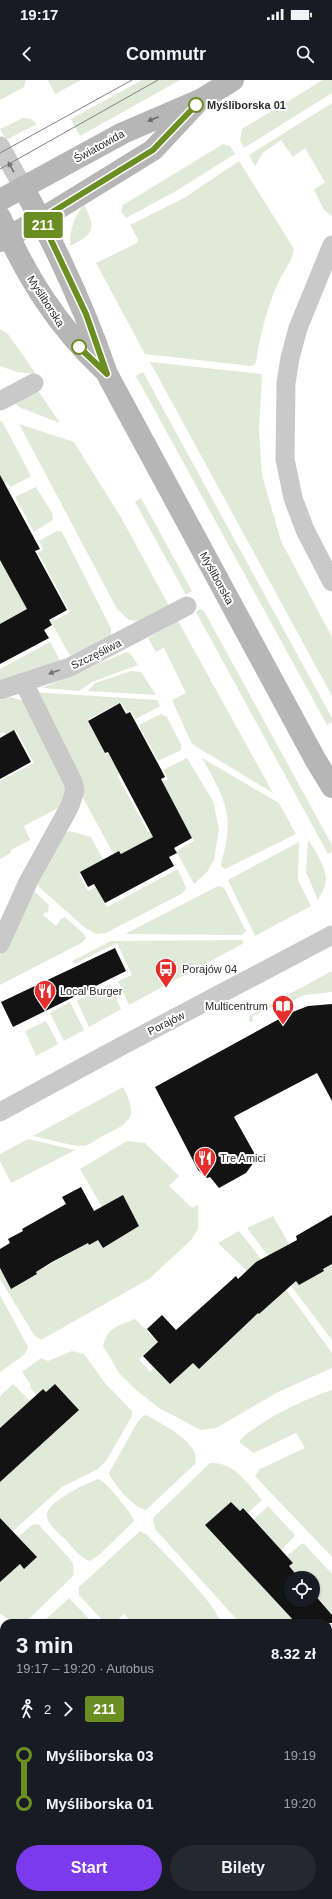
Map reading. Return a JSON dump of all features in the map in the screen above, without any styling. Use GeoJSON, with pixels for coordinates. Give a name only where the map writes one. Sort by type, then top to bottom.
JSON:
{"type":"FeatureCollection","features":[{"type":"Feature","properties":{"kind":"street","name":"Światowida"},"geometry":{"type":"LineString","coordinates":[[0,200],[123,133],[202,99],[233,80]]}},
{"type":"Feature","properties":{"kind":"street","name":"Światowida"},"geometry":{"type":"LineString","coordinates":[[4,239],[41,219],[153,150],[202,99]]}},
{"type":"Feature","properties":{"kind":"street","name":"Myśliborska"},"geometry":{"type":"LineString","coordinates":[[0,146],[41,219],[86,314],[107,374],[331,789]]}},
{"type":"Feature","properties":{"kind":"street","name":"Myśliborska"},"geometry":{"type":"LineString","coordinates":[[0,217],[4,239],[57,319],[79,347],[107,374]]}},
{"type":"Feature","properties":{"kind":"street"},"geometry":{"type":"LineString","coordinates":[[332,245],[298,328],[290,358],[286,383],[285,459],[295,505],[305,530],[332,582]]}},
{"type":"Feature","properties":{"kind":"street"},"geometry":{"type":"LineString","coordinates":[[0,401],[34,383]]}},
{"type":"Feature","properties":{"kind":"street","name":"Szczęśliwa"},"geometry":{"type":"LineString","coordinates":[[0,690],[70,667],[187,606]]}},
{"type":"Feature","properties":{"kind":"street"},"geometry":{"type":"LineString","coordinates":[[0,944],[28,882],[70,806],[75,790],[73,782],[24,683]]}},
{"type":"Feature","properties":{"kind":"street","name":"Porajów"},"geometry":{"type":"LineString","coordinates":[[0,1112],[332,935]]}},
{"type":"Feature","properties":{"kind":"green space"},"geometry":{"type":"Polygon","coordinates":[[[0,80],[26,80],[24,87],[0,99],[0,80]]]}},
{"type":"Feature","properties":{"kind":"green space"},"geometry":{"type":"Polygon","coordinates":[[[48,80],[81,80],[55,94],[48,80]]]}},
{"type":"Feature","properties":{"kind":"green space"},"geometry":{"type":"Polygon","coordinates":[[[142,80],[180,80],[80,136],[71,119],[142,80]]]}},
{"type":"Feature","properties":{"kind":"green space"},"geometry":{"type":"Polygon","coordinates":[[[323,80],[332,80],[332,93],[244,148],[240,140],[242,129],[323,80]]]}},
{"type":"Feature","properties":{"kind":"green space"},"geometry":{"type":"Polygon","coordinates":[[[332,103],[332,216],[324,210],[314,190],[325,182],[305,148],[293,157],[281,140],[263,153],[255,166],[249,155],[332,103]]]}},
{"type":"Feature","properties":{"kind":"green space"},"geometry":{"type":"Polygon","coordinates":[[[23,118],[31,119],[37,124],[6,140],[0,129],[23,118]]]}},
{"type":"Feature","properties":{"kind":"green space"},"geometry":{"type":"Polygon","coordinates":[[[223,144],[230,146],[235,154],[176,191],[126,218],[121,211],[123,205],[223,144]]]}},
{"type":"Feature","properties":{"kind":"green space"},"geometry":{"type":"Polygon","coordinates":[[[239,161],[294,249],[270,302],[256,362],[254,365],[250,366],[145,354],[96,263],[137,243],[138,239],[130,225],[184,198],[239,161]]]}},
{"type":"Feature","properties":{"kind":"green space"},"geometry":{"type":"Polygon","coordinates":[[[84,205],[91,220],[91,230],[84,238],[70,246],[73,224],[84,205]]]}},
{"type":"Feature","properties":{"kind":"green space"},"geometry":{"type":"Polygon","coordinates":[[[0,329],[8,334],[36,374],[17,372],[0,366],[0,329]]]}},
{"type":"Feature","properties":{"kind":"green space"},"geometry":{"type":"Polygon","coordinates":[[[150,362],[262,374],[259,430],[262,475],[281,541],[332,637],[332,696],[150,362]]]}},
{"type":"Feature","properties":{"kind":"green space"},"geometry":{"type":"Polygon","coordinates":[[[143,372],[332,718],[332,722],[327,725],[136,376],[143,372]]]}},
{"type":"Feature","properties":{"kind":"green space"},"geometry":{"type":"Polygon","coordinates":[[[33,388],[39,392],[60,423],[21,408],[11,401],[33,388]]]}},
{"type":"Feature","properties":{"kind":"green space"},"geometry":{"type":"Polygon","coordinates":[[[0,421],[2,421],[30,474],[30,477],[10,487],[7,482],[3,484],[0,478],[0,421]]]}},
{"type":"Feature","properties":{"kind":"green space"},"geometry":{"type":"Polygon","coordinates":[[[19,424],[74,442],[122,519],[169,606],[140,621],[129,620],[117,609],[19,424]]]}},
{"type":"Feature","properties":{"kind":"green space"},"geometry":{"type":"Polygon","coordinates":[[[36,487],[52,513],[53,520],[34,532],[15,497],[36,487]]]}},
{"type":"Feature","properties":{"kind":"green space"},"geometry":{"type":"Polygon","coordinates":[[[141,498],[192,591],[186,595],[135,502],[141,498]]]}},
{"type":"Feature","properties":{"kind":"green space"},"geometry":{"type":"Polygon","coordinates":[[[57,531],[62,532],[111,628],[111,635],[108,641],[76,658],[69,654],[51,622],[70,612],[38,553],[43,549],[39,541],[57,531]]]}},
{"type":"Feature","properties":{"kind":"green space"},"geometry":{"type":"Polygon","coordinates":[[[0,557],[33,608],[0,626],[0,557]]]}},
{"type":"Feature","properties":{"kind":"green space"},"geometry":{"type":"Polygon","coordinates":[[[200,609],[204,611],[332,845],[332,852],[328,854],[196,612],[200,609]]]}},
{"type":"Feature","properties":{"kind":"green space"},"geometry":{"type":"Polygon","coordinates":[[[178,621],[273,793],[192,744],[172,700],[186,693],[164,648],[156,652],[148,638],[178,621]]]}},
{"type":"Feature","properties":{"kind":"green space"},"geometry":{"type":"Polygon","coordinates":[[[50,642],[61,662],[0,682],[0,669],[50,642]]]}},
{"type":"Feature","properties":{"kind":"green space"},"geometry":{"type":"Polygon","coordinates":[[[126,652],[130,653],[138,665],[92,682],[79,691],[42,688],[126,652]]]}},
{"type":"Feature","properties":{"kind":"green space"},"geometry":{"type":"Polygon","coordinates":[[[131,671],[141,672],[156,695],[88,691],[95,683],[131,671]]]}},
{"type":"Feature","properties":{"kind":"green space"},"geometry":{"type":"Polygon","coordinates":[[[33,692],[157,700],[160,706],[136,719],[131,711],[127,712],[121,702],[87,720],[106,755],[112,752],[123,771],[117,775],[148,832],[152,830],[156,837],[123,855],[120,851],[114,855],[82,796],[33,692]]]}},
{"type":"Feature","properties":{"kind":"green space"},"geometry":{"type":"Polygon","coordinates":[[[11,697],[27,702],[69,786],[60,807],[24,826],[30,840],[11,850],[11,853],[0,859],[0,781],[34,763],[16,731],[6,736],[4,732],[0,734],[0,700],[11,697]]]}},
{"type":"Feature","properties":{"kind":"green space"},"geometry":{"type":"Polygon","coordinates":[[[161,714],[167,717],[181,744],[181,750],[158,761],[139,725],[161,714]]]}},
{"type":"Feature","properties":{"kind":"green space"},"geometry":{"type":"Polygon","coordinates":[[[187,758],[213,801],[219,829],[214,860],[207,872],[194,884],[176,851],[194,841],[162,782],[168,779],[163,770],[187,758]]]}},
{"type":"Feature","properties":{"kind":"green space"},"geometry":{"type":"Polygon","coordinates":[[[202,758],[279,803],[296,834],[225,869],[221,866],[226,844],[227,830],[225,806],[216,784],[202,758]]]}},
{"type":"Feature","properties":{"kind":"green space"},"geometry":{"type":"Polygon","coordinates":[[[69,831],[91,837],[104,861],[79,874],[88,891],[96,887],[107,907],[178,869],[186,888],[183,893],[106,933],[96,934],[84,927],[39,887],[36,880],[63,834],[69,831]]]}},
{"type":"Feature","properties":{"kind":"green space"},"geometry":{"type":"Polygon","coordinates":[[[308,840],[319,858],[326,878],[325,887],[318,900],[306,872],[308,840]]]}},
{"type":"Feature","properties":{"kind":"green space"},"geometry":{"type":"Polygon","coordinates":[[[299,842],[298,880],[311,906],[255,936],[228,880],[299,842]]]}},
{"type":"Feature","properties":{"kind":"green space"},"geometry":{"type":"Polygon","coordinates":[[[218,886],[224,888],[246,931],[242,935],[125,934],[218,886]]]}},
{"type":"Feature","properties":{"kind":"green space"},"geometry":{"type":"Polygon","coordinates":[[[34,891],[49,905],[48,913],[45,912],[43,915],[56,926],[61,919],[65,917],[84,934],[86,938],[83,942],[0,985],[0,956],[30,892],[34,891]]]}},
{"type":"Feature","properties":{"kind":"green space"},"geometry":{"type":"Polygon","coordinates":[[[242,940],[244,943],[129,1005],[118,981],[132,975],[117,943],[74,964],[72,961],[111,941],[242,940]]]}},
{"type":"Feature","properties":{"kind":"green space"},"geometry":{"type":"Polygon","coordinates":[[[332,972],[332,992],[305,995],[286,1003],[284,1001],[252,1017],[253,1021],[249,1021],[249,1016],[332,972]]]}},
{"type":"Feature","properties":{"kind":"green space"},"geometry":{"type":"Polygon","coordinates":[[[110,984],[121,1009],[89,1027],[77,1001],[110,984]]]}},
{"type":"Feature","properties":{"kind":"green space"},"geometry":{"type":"Polygon","coordinates":[[[70,1002],[84,1030],[64,1041],[50,1013],[70,1002]]]}},
{"type":"Feature","properties":{"kind":"green space"},"geometry":{"type":"Polygon","coordinates":[[[46,1021],[58,1044],[36,1056],[25,1031],[46,1021]]]}},
{"type":"Feature","properties":{"kind":"green space"},"geometry":{"type":"Polygon","coordinates":[[[123,1087],[131,1106],[129,1119],[119,1128],[92,1143],[84,1146],[33,1136],[123,1087]]]}},
{"type":"Feature","properties":{"kind":"green space"},"geometry":{"type":"Polygon","coordinates":[[[28,1139],[75,1150],[11,1183],[0,1161],[0,1154],[28,1139]]]}},
{"type":"Feature","properties":{"kind":"green space"},"geometry":{"type":"Polygon","coordinates":[[[127,1141],[145,1143],[179,1176],[169,1186],[192,1208],[198,1205],[198,1229],[191,1240],[149,1279],[41,1340],[34,1335],[0,1279],[0,1268],[11,1288],[37,1275],[36,1272],[88,1243],[89,1245],[98,1240],[103,1248],[139,1226],[123,1196],[102,1207],[80,1169],[127,1141]]]}},
{"type":"Feature","properties":{"kind":"green space"},"geometry":{"type":"Polygon","coordinates":[[[273,1216],[289,1244],[279,1250],[299,1285],[324,1271],[323,1269],[332,1264],[332,1340],[247,1228],[273,1216]]]}},
{"type":"Feature","properties":{"kind":"green space"},"geometry":{"type":"Polygon","coordinates":[[[239,1231],[293,1299],[332,1353],[332,1368],[278,1392],[216,1428],[201,1430],[159,1408],[135,1389],[119,1373],[103,1346],[108,1335],[114,1328],[135,1319],[158,1342],[139,1359],[150,1372],[154,1368],[170,1384],[193,1363],[199,1368],[258,1313],[259,1314],[280,1295],[253,1265],[247,1271],[218,1243],[239,1231]]]}},
{"type":"Feature","properties":{"kind":"green space"},"geometry":{"type":"Polygon","coordinates":[[[0,1295],[28,1347],[24,1355],[0,1372],[0,1295]]]}},
{"type":"Feature","properties":{"kind":"green space"},"geometry":{"type":"Polygon","coordinates":[[[72,1351],[84,1354],[105,1383],[132,1411],[132,1416],[106,1461],[98,1469],[62,1487],[13,1531],[0,1522],[0,1482],[79,1410],[55,1384],[46,1392],[43,1389],[36,1395],[22,1372],[41,1358],[48,1361],[72,1351]]]}},
{"type":"Feature","properties":{"kind":"green space"},"geometry":{"type":"Polygon","coordinates":[[[13,1384],[30,1401],[0,1428],[0,1396],[13,1384]]]}},
{"type":"Feature","properties":{"kind":"green space"},"geometry":{"type":"Polygon","coordinates":[[[332,1390],[332,1557],[255,1476],[260,1469],[305,1448],[296,1433],[254,1453],[240,1443],[240,1440],[259,1425],[283,1411],[332,1390]]]}},
{"type":"Feature","properties":{"kind":"green space"},"geometry":{"type":"Polygon","coordinates":[[[144,1415],[163,1424],[180,1436],[193,1449],[196,1456],[195,1464],[146,1510],[141,1509],[124,1495],[114,1483],[109,1473],[138,1421],[144,1415]]]}},
{"type":"Feature","properties":{"kind":"green space"},"geometry":{"type":"Polygon","coordinates":[[[210,1463],[219,1463],[240,1475],[262,1500],[248,1513],[243,1508],[239,1511],[231,1502],[205,1525],[293,1619],[236,1619],[155,1529],[153,1518],[210,1463]]]}},
{"type":"Feature","properties":{"kind":"green space"},"geometry":{"type":"Polygon","coordinates":[[[98,1479],[102,1481],[118,1498],[134,1521],[99,1555],[90,1561],[86,1560],[73,1549],[53,1528],[47,1518],[47,1515],[48,1510],[60,1499],[85,1484],[98,1479]]]}},
{"type":"Feature","properties":{"kind":"green space"},"geometry":{"type":"Polygon","coordinates":[[[268,1506],[294,1534],[294,1537],[281,1550],[254,1519],[268,1506]]]}},
{"type":"Feature","properties":{"kind":"green space"},"geometry":{"type":"Polygon","coordinates":[[[38,1524],[70,1559],[73,1564],[74,1575],[29,1619],[9,1619],[0,1614],[0,1575],[20,1564],[24,1568],[36,1557],[18,1537],[32,1525],[38,1524]]]}},
{"type":"Feature","properties":{"kind":"green space"},"geometry":{"type":"Polygon","coordinates":[[[140,1531],[146,1534],[199,1590],[219,1619],[128,1619],[124,1614],[118,1619],[101,1619],[79,1595],[79,1587],[140,1531]]]}},
{"type":"Feature","properties":{"kind":"green space"},"geometry":{"type":"Polygon","coordinates":[[[301,1544],[304,1544],[332,1574],[332,1615],[320,1601],[320,1571],[293,1571],[289,1566],[293,1563],[287,1556],[301,1544]]]}},
{"type":"Feature","properties":{"kind":"green space"},"geometry":{"type":"Polygon","coordinates":[[[69,1598],[89,1619],[46,1619],[69,1598]]]}},
{"type":"Feature","properties":{"kind":"building"},"geometry":{"type":"Polygon","coordinates":[[[0,475],[40,549],[35,551],[67,610],[49,620],[52,625],[44,630],[49,638],[0,664],[0,624],[27,609],[0,560],[0,475]]]}},
{"type":"Feature","properties":{"kind":"building"},"geometry":{"type":"Polygon","coordinates":[[[120,703],[126,714],[130,712],[162,771],[165,777],[161,779],[192,838],[174,848],[177,853],[169,857],[174,866],[105,903],[94,884],[88,887],[80,872],[119,851],[121,854],[153,837],[108,752],[105,753],[88,721],[120,703]]]}},
{"type":"Feature","properties":{"kind":"building"},"geometry":{"type":"Polygon","coordinates":[[[14,730],[31,762],[0,779],[0,738],[14,730]]]}},
{"type":"Feature","properties":{"kind":"building"},"geometry":{"type":"Polygon","coordinates":[[[115,948],[126,971],[13,1027],[1,1002],[115,948]]]}},
{"type":"Feature","properties":{"kind":"building"},"geometry":{"type":"Polygon","coordinates":[[[332,1004],[332,1101],[317,1073],[234,1117],[257,1158],[246,1173],[219,1188],[210,1177],[207,1178],[198,1170],[155,1087],[290,1013],[308,1006],[332,1004]]]}},
{"type":"Feature","properties":{"kind":"building"},"geometry":{"type":"Polygon","coordinates":[[[81,1187],[94,1211],[123,1195],[139,1226],[103,1248],[98,1240],[89,1245],[88,1243],[52,1262],[36,1272],[37,1274],[11,1289],[0,1268],[0,1249],[10,1243],[8,1239],[23,1231],[22,1229],[66,1204],[62,1197],[81,1187]]]}},
{"type":"Feature","properties":{"kind":"building"},"geometry":{"type":"Polygon","coordinates":[[[332,1215],[332,1264],[323,1269],[324,1271],[299,1285],[296,1281],[259,1314],[258,1313],[199,1369],[193,1363],[170,1384],[143,1356],[158,1342],[147,1329],[162,1315],[176,1330],[236,1276],[238,1279],[256,1262],[297,1240],[296,1236],[332,1215]]]}},
{"type":"Feature","properties":{"kind":"building"},"geometry":{"type":"Polygon","coordinates":[[[55,1384],[79,1410],[0,1482],[0,1428],[43,1389],[46,1392],[55,1384]]]}},
{"type":"Feature","properties":{"kind":"building"},"geometry":{"type":"Polygon","coordinates":[[[231,1502],[240,1511],[243,1508],[293,1563],[289,1566],[293,1571],[284,1571],[284,1607],[320,1607],[320,1601],[332,1615],[332,1619],[292,1619],[205,1525],[231,1502]]]}},
{"type":"Feature","properties":{"kind":"building"},"geometry":{"type":"Polygon","coordinates":[[[0,1518],[37,1557],[24,1569],[20,1564],[0,1582],[0,1518]]]}},
{"type":"Feature","properties":{"kind":"tram line"},"geometry":{"type":"LineString","coordinates":[[0,153],[132,80]]}},
{"type":"Feature","properties":{"kind":"tram line"},"geometry":{"type":"LineString","coordinates":[[0,169],[158,80]]}},
{"type":"Feature","properties":{"kind":"bus line","name":"211"},"geometry":{"type":"LineString","coordinates":[[79,347],[107,374],[86,314],[58,258],[41,219],[153,150],[164,141],[189,110],[196,105]]}},
{"type":"Feature","properties":{"kind":"place","name":"Myśliborska 01"},"geometry":{"type":"Point","coordinates":[196,105]}},
{"type":"Feature","properties":{"kind":"place","name":"Porajów 04"},"geometry":{"type":"Point","coordinates":[166,988]}},
{"type":"Feature","properties":{"kind":"place","name":"Local Burger"},"geometry":{"type":"Point","coordinates":[45,1010]}},
{"type":"Feature","properties":{"kind":"place","name":"Multicentrum"},"geometry":{"type":"Point","coordinates":[283,1026]}},
{"type":"Feature","properties":{"kind":"place","name":"Tre Amici"},"geometry":{"type":"Point","coordinates":[205,1178]}}]}
